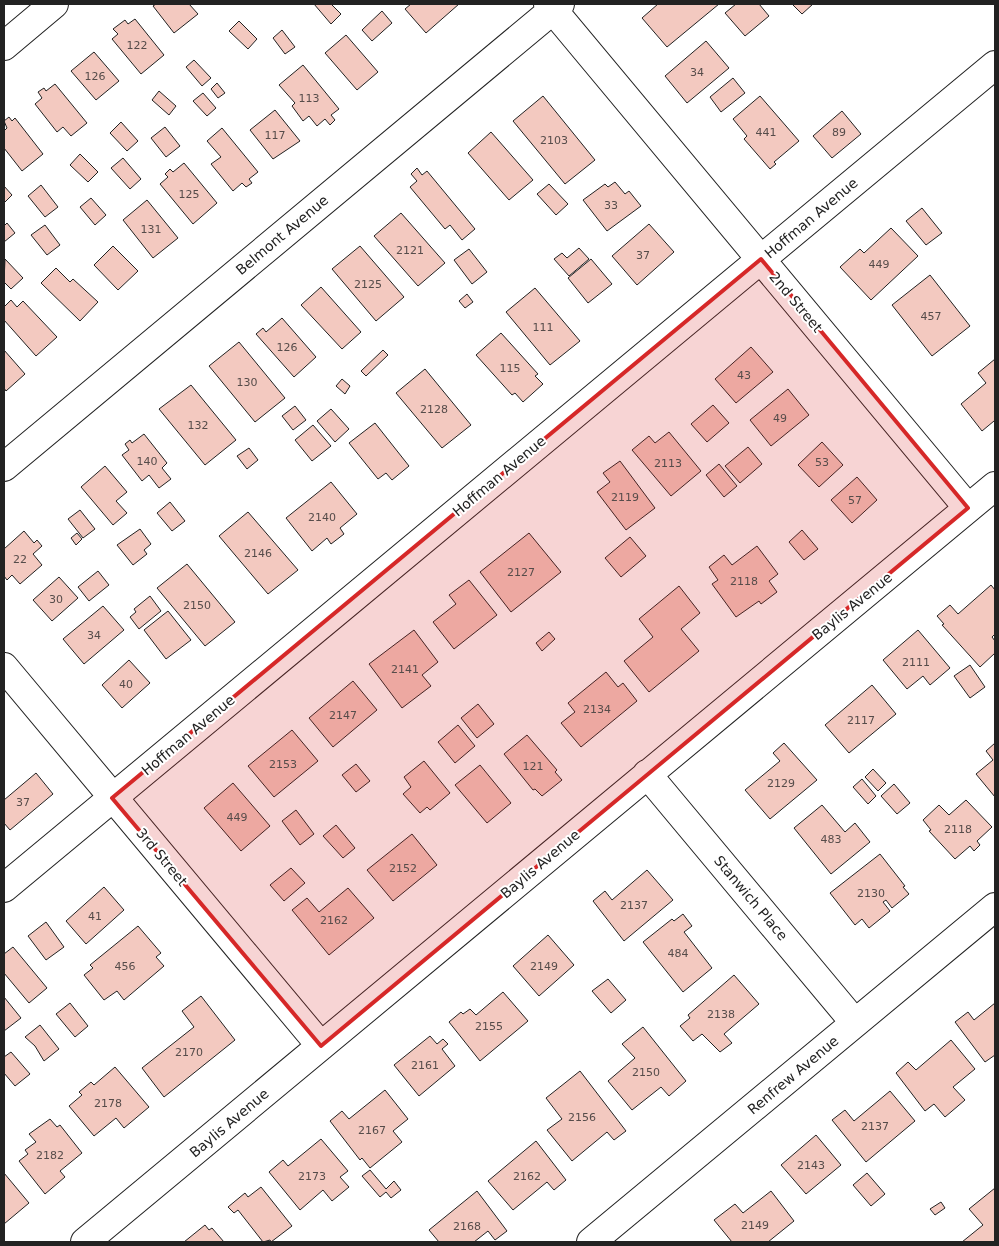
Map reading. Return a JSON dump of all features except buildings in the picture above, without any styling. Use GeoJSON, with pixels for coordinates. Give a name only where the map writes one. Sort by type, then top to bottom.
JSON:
{"type":"FeatureCollection","features":[{"type":"Feature","properties":{"kind":"street"},"geometry":{"type":"LineString","coordinates":[[4,46],[54,4]]}},
{"type":"Feature","properties":{"kind":"street","name":"2nd Street"},"geometry":{"type":"LineString","coordinates":[[554,6],[761,260],[968,508]]}},
{"type":"Feature","properties":{"kind":"street","name":"Belmont Avenue"},"geometry":{"type":"LineString","coordinates":[[4,467],[554,6]]}},
{"type":"Feature","properties":{"kind":"street","name":"Hoffman Avenue"},"geometry":{"type":"LineString","coordinates":[[4,888],[995,65]]}},
{"type":"Feature","properties":{"kind":"street","name":"Baylis Avenue"},"geometry":{"type":"LineString","coordinates":[[85,1242],[995,486]]}},
{"type":"Feature","properties":{"kind":"street","name":"3rd Street"},"geometry":{"type":"LineString","coordinates":[[4,667],[320,1046]]}},
{"type":"Feature","properties":{"kind":"street","name":"Stanwich Place"},"geometry":{"type":"LineString","coordinates":[[648,774],[855,1023]]}},
{"type":"Feature","properties":{"kind":"street","name":"Renfrew Avenue"},"geometry":{"type":"LineString","coordinates":[[591,1242],[995,907]]}},
{"type":"Feature","properties":{"kind":"highlighted area"},"geometry":{"type":"Polygon","coordinates":[[[761,259],[968,508],[321,1046],[112,798],[761,259]]]}}]}
